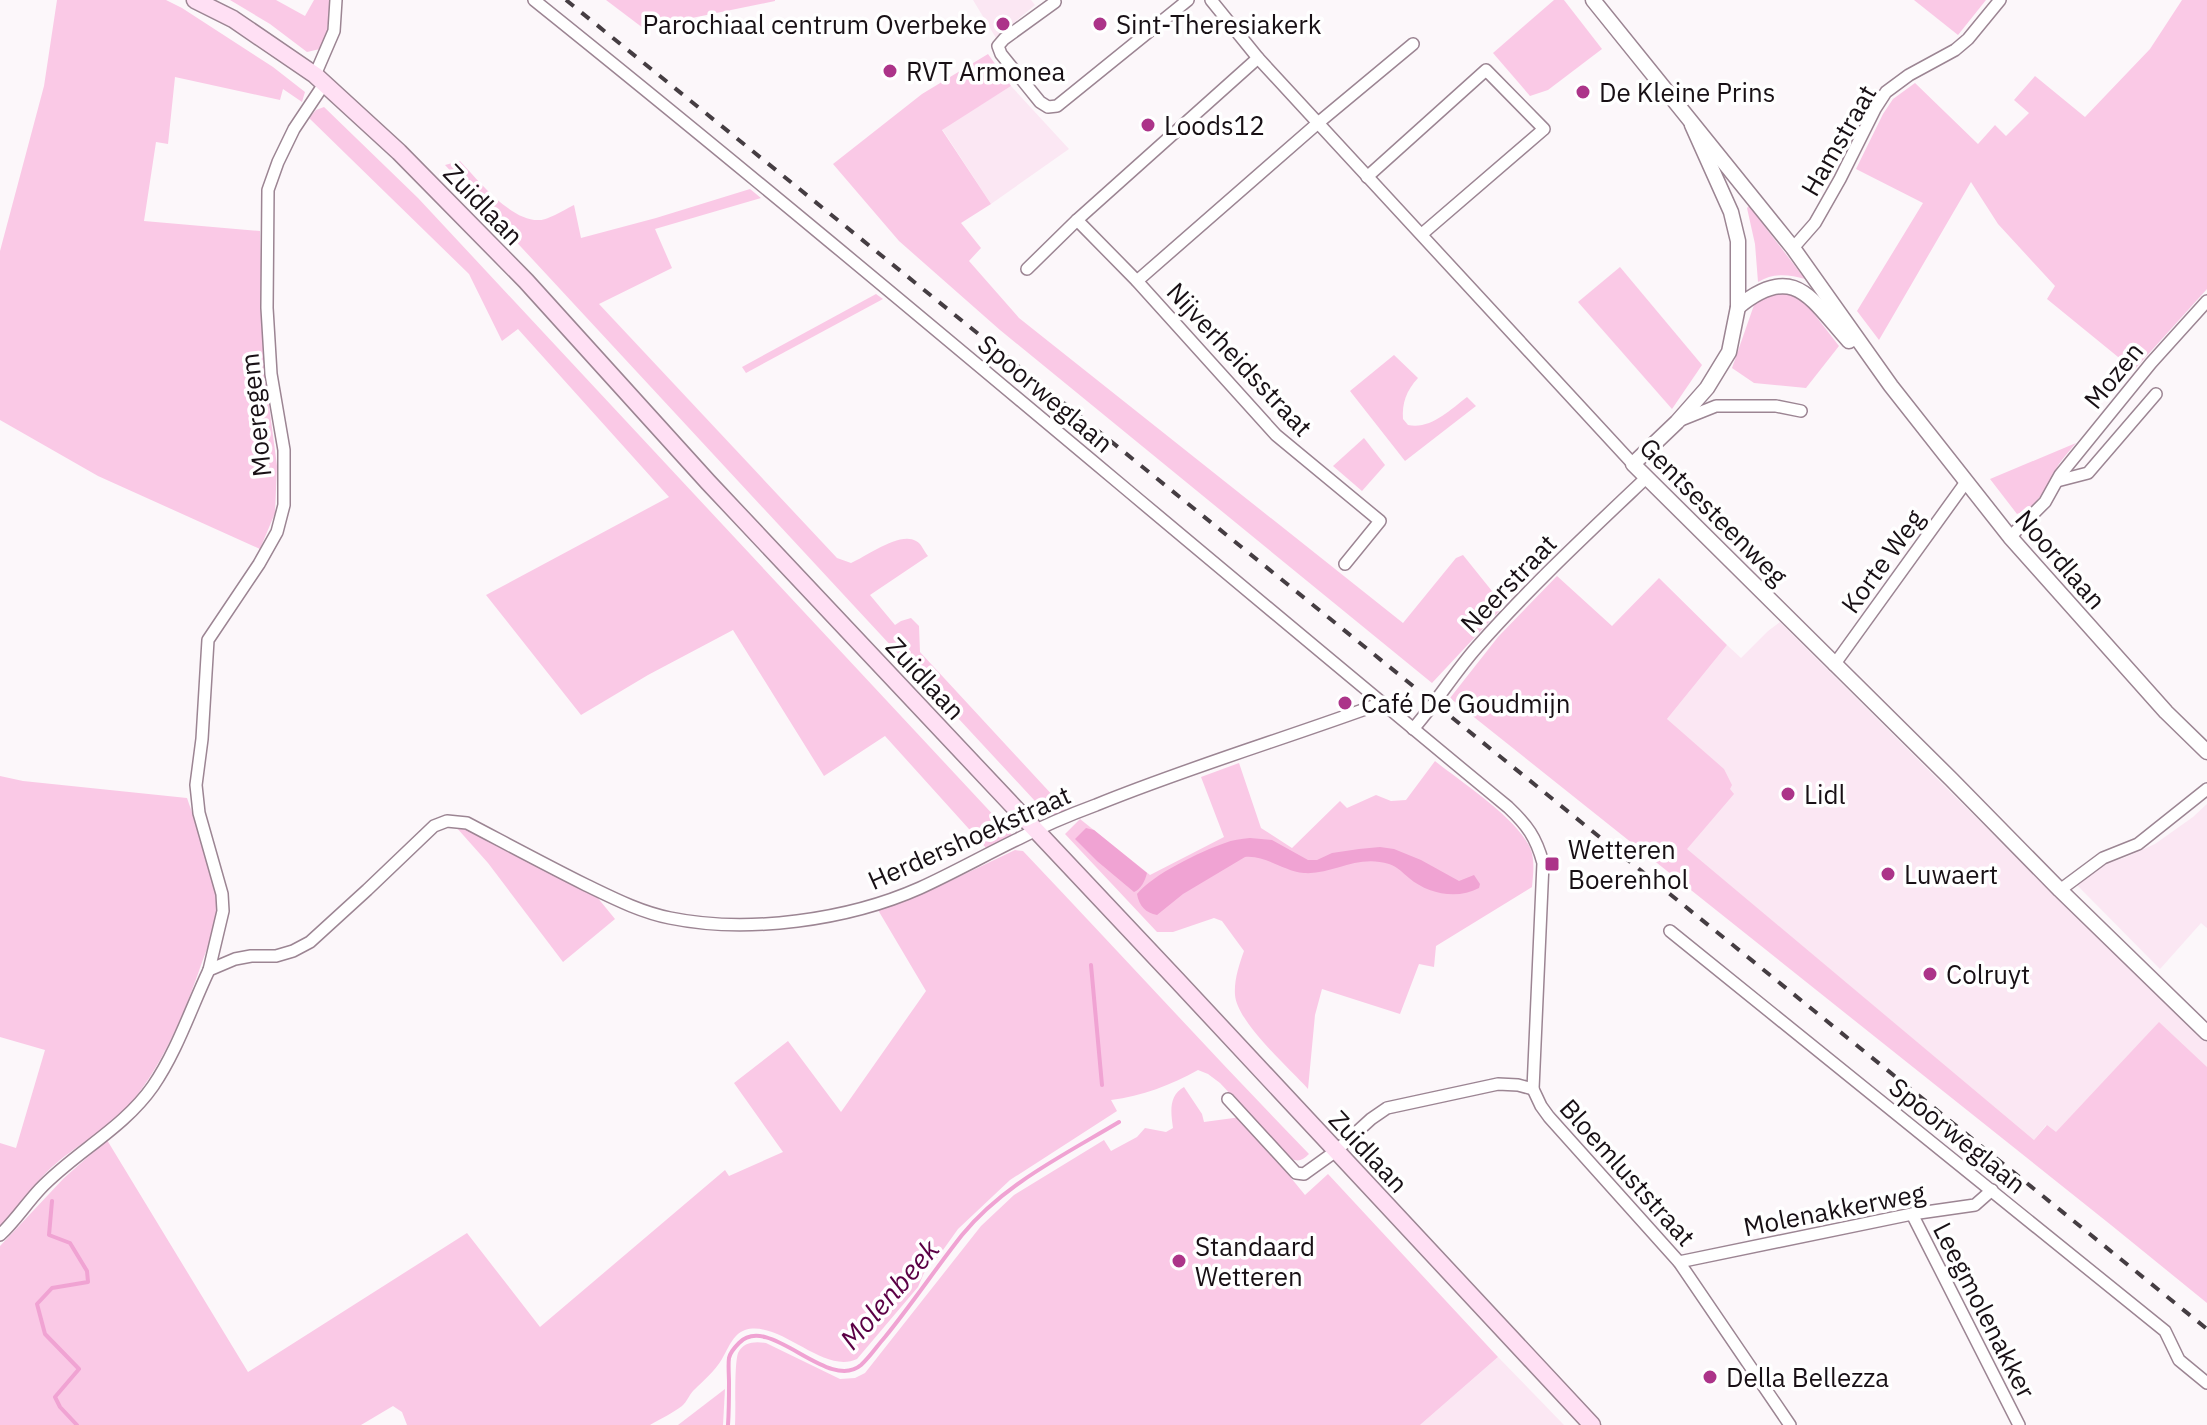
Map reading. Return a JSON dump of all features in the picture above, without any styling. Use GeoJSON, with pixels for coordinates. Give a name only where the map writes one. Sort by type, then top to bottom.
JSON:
{"type":"FeatureCollection","features":[{"type":"Feature","properties":{"kind":"main road","name":"Zuidlaan"},"geometry":{"type":"LineString","coordinates":[[195,0],[233,19],[320,80],[399,152],[526,281],[708,482],[1592,1425]]}},
{"type":"Feature","properties":{"kind":"street","name":"Moeregem"},"geometry":{"type":"LineString","coordinates":[[209,970],[223,911],[218,872],[199,813],[196,785],[208,640],[259,564],[277,532],[284,505],[284,450],[271,374],[267,308],[268,190],[278,162],[320,80],[334,31],[336,0]]}},
{"type":"Feature","properties":{"kind":"street","name":"Spoorweglaan"},"geometry":{"type":"LineString","coordinates":[[534,0],[1047,421],[1526,824]]}},
{"type":"Feature","properties":{"kind":"street"},"geometry":{"type":"LineString","coordinates":[[1055,2],[998,46],[1040,102],[1048,107],[1057,106],[1188,0]]}},
{"type":"Feature","properties":{"kind":"street","name":"Gentsesteenweg"},"geometry":{"type":"LineString","coordinates":[[1211,0],[1258,58],[1646,478],[2207,1033]]}},
{"type":"Feature","properties":{"kind":"street","name":"Noordlaan"},"geometry":{"type":"LineString","coordinates":[[1593,0],[1793,248],[1891,386],[2010,537],[2146,691],[2207,752]]}},
{"type":"Feature","properties":{"kind":"street","name":"Hamstraat"},"geometry":{"type":"LineString","coordinates":[[1793,248],[1815,223],[1886,92],[1909,75],[1955,50],[2000,0]]}},
{"type":"Feature","properties":{"kind":"street","name":"Nijverheidsstraat"},"geometry":{"type":"LineString","coordinates":[[1345,564],[1380,521],[1276,435],[1137,281],[1413,44]]}},
{"type":"Feature","properties":{"kind":"street"},"geometry":{"type":"LineString","coordinates":[[1027,269],[1077,220],[1258,58]]}},
{"type":"Feature","properties":{"kind":"street"},"geometry":{"type":"LineString","coordinates":[[1367,177],[1486,70],[1544,129],[1422,234]]}},
{"type":"Feature","properties":{"kind":"street","name":"Noordlaan"},"geometry":{"type":"LineString","coordinates":[[1633,464],[1707,388],[1729,352],[1738,307],[1738,241],[1731,212],[1692,125]]}},
{"type":"Feature","properties":{"kind":"street"},"geometry":{"type":"LineString","coordinates":[[1077,220],[1137,281]]}},
{"type":"Feature","properties":{"kind":"street","name":"Noordlaan"},"geometry":{"type":"LineString","coordinates":[[1738,307],[1766,288],[1790,286],[1801,291],[1891,386]]}},
{"type":"Feature","properties":{"kind":"street","name":"Mozen"},"geometry":{"type":"LineString","coordinates":[[2010,537],[2045,502],[2057,481],[2151,363],[2207,301]]}},
{"type":"Feature","properties":{"kind":"street","name":"Mozen"},"geometry":{"type":"LineString","coordinates":[[2057,481],[2088,473],[2156,394]]}},
{"type":"Feature","properties":{"kind":"street"},"geometry":{"type":"LineString","coordinates":[[1677,422],[1716,406],[1776,406],[1801,411]]}},
{"type":"Feature","properties":{"kind":"street","name":"Neerstraat"},"geometry":{"type":"LineString","coordinates":[[1413,729],[1474,651],[1531,587],[1646,478]]}},
{"type":"Feature","properties":{"kind":"street","name":"Korte Weg"},"geometry":{"type":"LineString","coordinates":[[1834,665],[1966,482]]}},
{"type":"Feature","properties":{"kind":"street","name":"Herdershoekstraat"},"geometry":{"type":"LineString","coordinates":[[209,970],[235,959],[276,956],[310,942],[422,835],[447,821],[467,823],[634,908],[671,919],[713,923],[778,923],[860,910],[878,904],[955,872],[1036,830],[1176,774],[1382,703]]}},
{"type":"Feature","properties":{"kind":"street"},"geometry":{"type":"LineString","coordinates":[[2060,890],[2103,858],[2138,844],[2207,789]]}},
{"type":"Feature","properties":{"kind":"street","name":"Bloemluststraat"},"geometry":{"type":"LineString","coordinates":[[1526,824],[1537,843],[1543,863],[1533,1089],[1549,1117],[1679,1262],[1790,1425]]}},
{"type":"Feature","properties":{"kind":"street","name":"Spoorweglaan"},"geometry":{"type":"LineString","coordinates":[[1670,931],[2165,1331],[2179,1360],[2207,1383]]}},
{"type":"Feature","properties":{"kind":"street"},"geometry":{"type":"LineString","coordinates":[[0,1235],[12,1225],[39,1190],[125,1118],[146,1094],[164,1067],[209,970]]}},
{"type":"Feature","properties":{"kind":"street"},"geometry":{"type":"LineString","coordinates":[[1228,1099],[1296,1173],[1304,1174],[1387,1108],[1498,1084],[1533,1089]]}},
{"type":"Feature","properties":{"kind":"street","name":"Molenakkerweg"},"geometry":{"type":"LineString","coordinates":[[1679,1262],[1912,1214],[1975,1205],[1992,1190]]}},
{"type":"Feature","properties":{"kind":"street","name":"Leegmolenakker"},"geometry":{"type":"LineString","coordinates":[[1912,1214],[2019,1425]]}},
{"type":"Feature","properties":{"kind":"shaded area"},"geometry":{"type":"Polygon","coordinates":[[[57,0],[166,0],[273,67],[305,92],[302,102],[283,89],[280,100],[175,77],[168,144],[156,142],[144,221],[260,231],[264,367],[277,466],[275,513],[260,549],[98,476],[0,420],[0,251],[44,86],[57,0]]]}},
{"type":"Feature","properties":{"kind":"shaded area"},"geometry":{"type":"Polygon","coordinates":[[[230,0],[276,0],[305,16],[314,0],[330,0],[327,33],[320,49],[307,52],[270,24],[230,0]]]}},
{"type":"Feature","properties":{"kind":"shaded area"},"geometry":{"type":"Polygon","coordinates":[[[606,0],[775,0],[775,1],[643,28],[606,0]]]}},
{"type":"Feature","properties":{"kind":"shaded area"},"geometry":{"type":"Polygon","coordinates":[[[973,0],[1031,0],[1035,5],[996,38],[973,0]]]}},
{"type":"Feature","properties":{"kind":"shaded area"},"geometry":{"type":"Polygon","coordinates":[[[1554,0],[1564,0],[1602,49],[1548,90],[1530,96],[1493,53],[1554,0]]]}},
{"type":"Feature","properties":{"kind":"shaded area"},"geometry":{"type":"Polygon","coordinates":[[[1914,0],[1986,0],[1958,35],[1914,0]]]}},
{"type":"Feature","properties":{"kind":"shaded area"},"geometry":{"type":"Polygon","coordinates":[[[2182,0],[2207,0],[2207,289],[2134,370],[2047,299],[2055,286],[1998,224],[1971,182],[1879,340],[1857,311],[1923,203],[1856,169],[1893,99],[1915,83],[1978,144],[1995,125],[2006,136],[2029,113],[2014,100],[2035,76],[2085,117],[2150,49],[2182,0]]]}},
{"type":"Feature","properties":{"kind":"shaded area"},"geometry":{"type":"Polygon","coordinates":[[[988,54],[1011,86],[942,130],[991,204],[961,223],[981,248],[969,261],[1019,318],[1403,623],[1456,558],[1463,555],[1504,606],[1432,683],[1000,330],[899,241],[833,164],[922,94],[988,54]]]}},
{"type":"Feature","properties":{"kind":"shaded area"},"geometry":{"type":"Polygon","coordinates":[[[1011,86],[1069,149],[991,204],[942,129],[1011,86]]]}},
{"type":"Feature","properties":{"kind":"shaded area"},"geometry":{"type":"Polygon","coordinates":[[[324,107],[418,198],[1012,835],[987,849],[885,736],[824,776],[733,630],[581,715],[486,595],[669,497],[518,329],[502,341],[469,274],[309,118],[324,107]]]}},
{"type":"Feature","properties":{"kind":"shaded area"},"geometry":{"type":"Polygon","coordinates":[[[460,161],[496,198],[529,219],[543,220],[574,205],[581,238],[750,189],[761,198],[655,229],[672,268],[599,304],[837,558],[851,563],[901,539],[920,544],[928,556],[870,595],[895,625],[911,618],[919,626],[920,652],[1068,812],[1047,814],[445,165],[460,161]]]}},
{"type":"Feature","properties":{"kind":"shaded area"},"geometry":{"type":"Polygon","coordinates":[[[1749,206],[1805,279],[1781,275],[1758,282],[1749,206]]]}},
{"type":"Feature","properties":{"kind":"shaded area"},"geometry":{"type":"Polygon","coordinates":[[[1620,267],[1702,365],[1672,409],[1578,302],[1620,267]]]}},
{"type":"Feature","properties":{"kind":"shaded area"},"geometry":{"type":"Polygon","coordinates":[[[1783,291],[1801,297],[1839,346],[1806,388],[1754,383],[1732,368],[1754,305],[1767,294],[1783,291]]]}},
{"type":"Feature","properties":{"kind":"shaded area"},"geometry":{"type":"Polygon","coordinates":[[[876,294],[883,299],[746,373],[742,367],[876,294]]]}},
{"type":"Feature","properties":{"kind":"shaded area"},"geometry":{"type":"Polygon","coordinates":[[[1394,355],[1418,378],[1404,402],[1403,419],[1408,425],[1432,422],[1467,397],[1476,406],[1405,461],[1350,391],[1394,355]]]}},
{"type":"Feature","properties":{"kind":"shaded area"},"geometry":{"type":"Polygon","coordinates":[[[1364,438],[1385,465],[1362,491],[1333,466],[1364,438]]]}},
{"type":"Feature","properties":{"kind":"shaded area"},"geometry":{"type":"Polygon","coordinates":[[[2076,443],[2059,464],[2038,500],[2017,514],[1990,479],[2076,443]]]}},
{"type":"Feature","properties":{"kind":"shaded area"},"geometry":{"type":"Polygon","coordinates":[[[1557,576],[1612,626],[1659,578],[1727,645],[1667,719],[1724,769],[1734,794],[1687,849],[2034,1140],[2047,1125],[2056,1132],[2159,1022],[2207,1067],[2207,1303],[1450,698],[1498,637],[1557,576]]]}},
{"type":"Feature","properties":{"kind":"shaded area"},"geometry":{"type":"Polygon","coordinates":[[[1780,622],[2079,920],[2207,1042],[2207,1240],[2151,1219],[2046,1125],[2034,1140],[1686,849],[1667,719],[1727,645],[1741,658],[1780,622]]]}},
{"type":"Feature","properties":{"kind":"shaded area"},"geometry":{"type":"Polygon","coordinates":[[[1435,761],[1515,826],[1531,850],[1532,887],[1436,946],[1434,967],[1419,964],[1400,1014],[1322,989],[1315,1015],[1308,1089],[1254,1031],[1238,1006],[1235,984],[1244,951],[1222,921],[1214,918],[1173,932],[1157,932],[1065,834],[1080,819],[1150,875],[1224,837],[1201,777],[1239,763],[1261,828],[1292,848],[1340,801],[1347,808],[1376,795],[1391,801],[1406,800],[1435,761]]]}},
{"type":"Feature","properties":{"kind":"shaded area"},"geometry":{"type":"Polygon","coordinates":[[[0,776],[187,798],[211,869],[218,909],[188,1002],[146,1084],[119,1116],[51,1167],[0,1229],[0,1143],[16,1148],[45,1050],[0,1037],[0,776]]]}},
{"type":"Feature","properties":{"kind":"shaded area"},"geometry":{"type":"Polygon","coordinates":[[[2207,804],[2207,928],[2201,923],[2160,969],[2076,884],[2102,865],[2155,844],[2207,804]]]}},
{"type":"Feature","properties":{"kind":"shaded area"},"geometry":{"type":"Polygon","coordinates":[[[456,827],[466,828],[597,897],[615,919],[563,962],[488,863],[456,827]]]}},
{"type":"Feature","properties":{"kind":"shaded area"},"geometry":{"type":"Polygon","coordinates":[[[1086,828],[1094,830],[1147,873],[1139,889],[1134,892],[1075,839],[1086,828]]]}},
{"type":"Feature","properties":{"kind":"shaded area"},"geometry":{"type":"Polygon","coordinates":[[[1250,838],[1272,840],[1308,860],[1359,849],[1394,849],[1459,881],[1474,875],[1480,884],[1479,888],[1470,892],[1443,894],[1417,884],[1392,865],[1377,862],[1366,861],[1304,873],[1260,858],[1245,857],[1183,894],[1157,915],[1146,911],[1141,905],[1137,894],[1165,872],[1215,847],[1250,838]]]}},
{"type":"Feature","properties":{"kind":"shaded area"},"geometry":{"type":"Polygon","coordinates":[[[1015,850],[1023,851],[1309,1154],[1301,1160],[1291,1159],[1220,1083],[1198,1070],[1156,1089],[1111,1100],[1117,1111],[1010,1180],[958,1229],[924,1273],[918,1287],[857,1359],[844,1362],[830,1360],[772,1332],[745,1330],[734,1338],[719,1364],[684,1404],[650,1425],[407,1425],[402,1412],[393,1406],[361,1425],[0,1425],[0,1246],[64,1178],[107,1140],[248,1372],[467,1233],[540,1327],[725,1170],[729,1176],[783,1152],[734,1083],[788,1041],[841,1112],[926,991],[878,910],[925,893],[1015,850]]]}},
{"type":"Feature","properties":{"kind":"shaded area"},"geometry":{"type":"Polygon","coordinates":[[[1184,1087],[1204,1122],[1241,1117],[1305,1195],[1328,1174],[1498,1357],[1420,1425],[735,1425],[737,1359],[746,1344],[766,1343],[840,1379],[855,1378],[865,1373],[981,1226],[1014,1195],[1104,1140],[1111,1151],[1137,1137],[1145,1128],[1166,1132],[1173,1128],[1173,1100],[1184,1087]]]}},
{"type":"Feature","properties":{"kind":"shaded area"},"geometry":{"type":"Polygon","coordinates":[[[1498,1357],[1564,1425],[1420,1425],[1498,1357]]]}},
{"type":"Feature","properties":{"kind":"shaded area"},"geometry":{"type":"Polygon","coordinates":[[[725,1389],[723,1425],[678,1425],[725,1389]]]}},
{"type":"Feature","properties":{"kind":"waterway","name":"Molenbeek"},"geometry":{"type":"LineString","coordinates":[[1091,965],[1102,1085]]}},
{"type":"Feature","properties":{"kind":"waterway","name":"Molenbeek"},"geometry":{"type":"LineString","coordinates":[[728,1425],[729,1358],[739,1343],[752,1336],[766,1337],[832,1369],[848,1371],[861,1365],[962,1235],[997,1200],[1036,1172],[1119,1122]]}},
{"type":"Feature","properties":{"kind":"waterway"},"geometry":{"type":"LineString","coordinates":[[52,1201],[49,1235],[70,1243],[87,1271],[88,1282],[52,1288],[37,1304],[45,1334],[79,1369],[55,1397],[77,1425]]}},
{"type":"Feature","properties":{"kind":"railway"},"geometry":{"type":"LineString","coordinates":[[566,0],[2207,1329]]}},
{"type":"Feature","properties":{"kind":"place","name":"Parochiaal centrum Overbeke"},"geometry":{"type":"Point","coordinates":[1003,24]}},
{"type":"Feature","properties":{"kind":"place","name":"Sint-Theresiakerk"},"geometry":{"type":"Point","coordinates":[1100,24]}},
{"type":"Feature","properties":{"kind":"place","name":"RVT Armonea"},"geometry":{"type":"Point","coordinates":[890,71]}},
{"type":"Feature","properties":{"kind":"place","name":"De Kleine Prins"},"geometry":{"type":"Point","coordinates":[1583,92]}},
{"type":"Feature","properties":{"kind":"place","name":"Loods12"},"geometry":{"type":"Point","coordinates":[1148,125]}},
{"type":"Feature","properties":{"kind":"place","name":"Café De Goudmijn"},"geometry":{"type":"Point","coordinates":[1345,703]}},
{"type":"Feature","properties":{"kind":"place","name":"Lidl"},"geometry":{"type":"Point","coordinates":[1788,794]}},
{"type":"Feature","properties":{"kind":"place","name":"Wetteren Boerenhol"},"geometry":{"type":"Point","coordinates":[1552,864]}},
{"type":"Feature","properties":{"kind":"place","name":"Luwaert"},"geometry":{"type":"Point","coordinates":[1888,874]}},
{"type":"Feature","properties":{"kind":"place","name":"Colruyt"},"geometry":{"type":"Point","coordinates":[1930,974]}},
{"type":"Feature","properties":{"kind":"place","name":"Standaard Wetteren"},"geometry":{"type":"Point","coordinates":[1179,1261]}},
{"type":"Feature","properties":{"kind":"place","name":"Della Bellezza"},"geometry":{"type":"Point","coordinates":[1710,1377]}}]}
